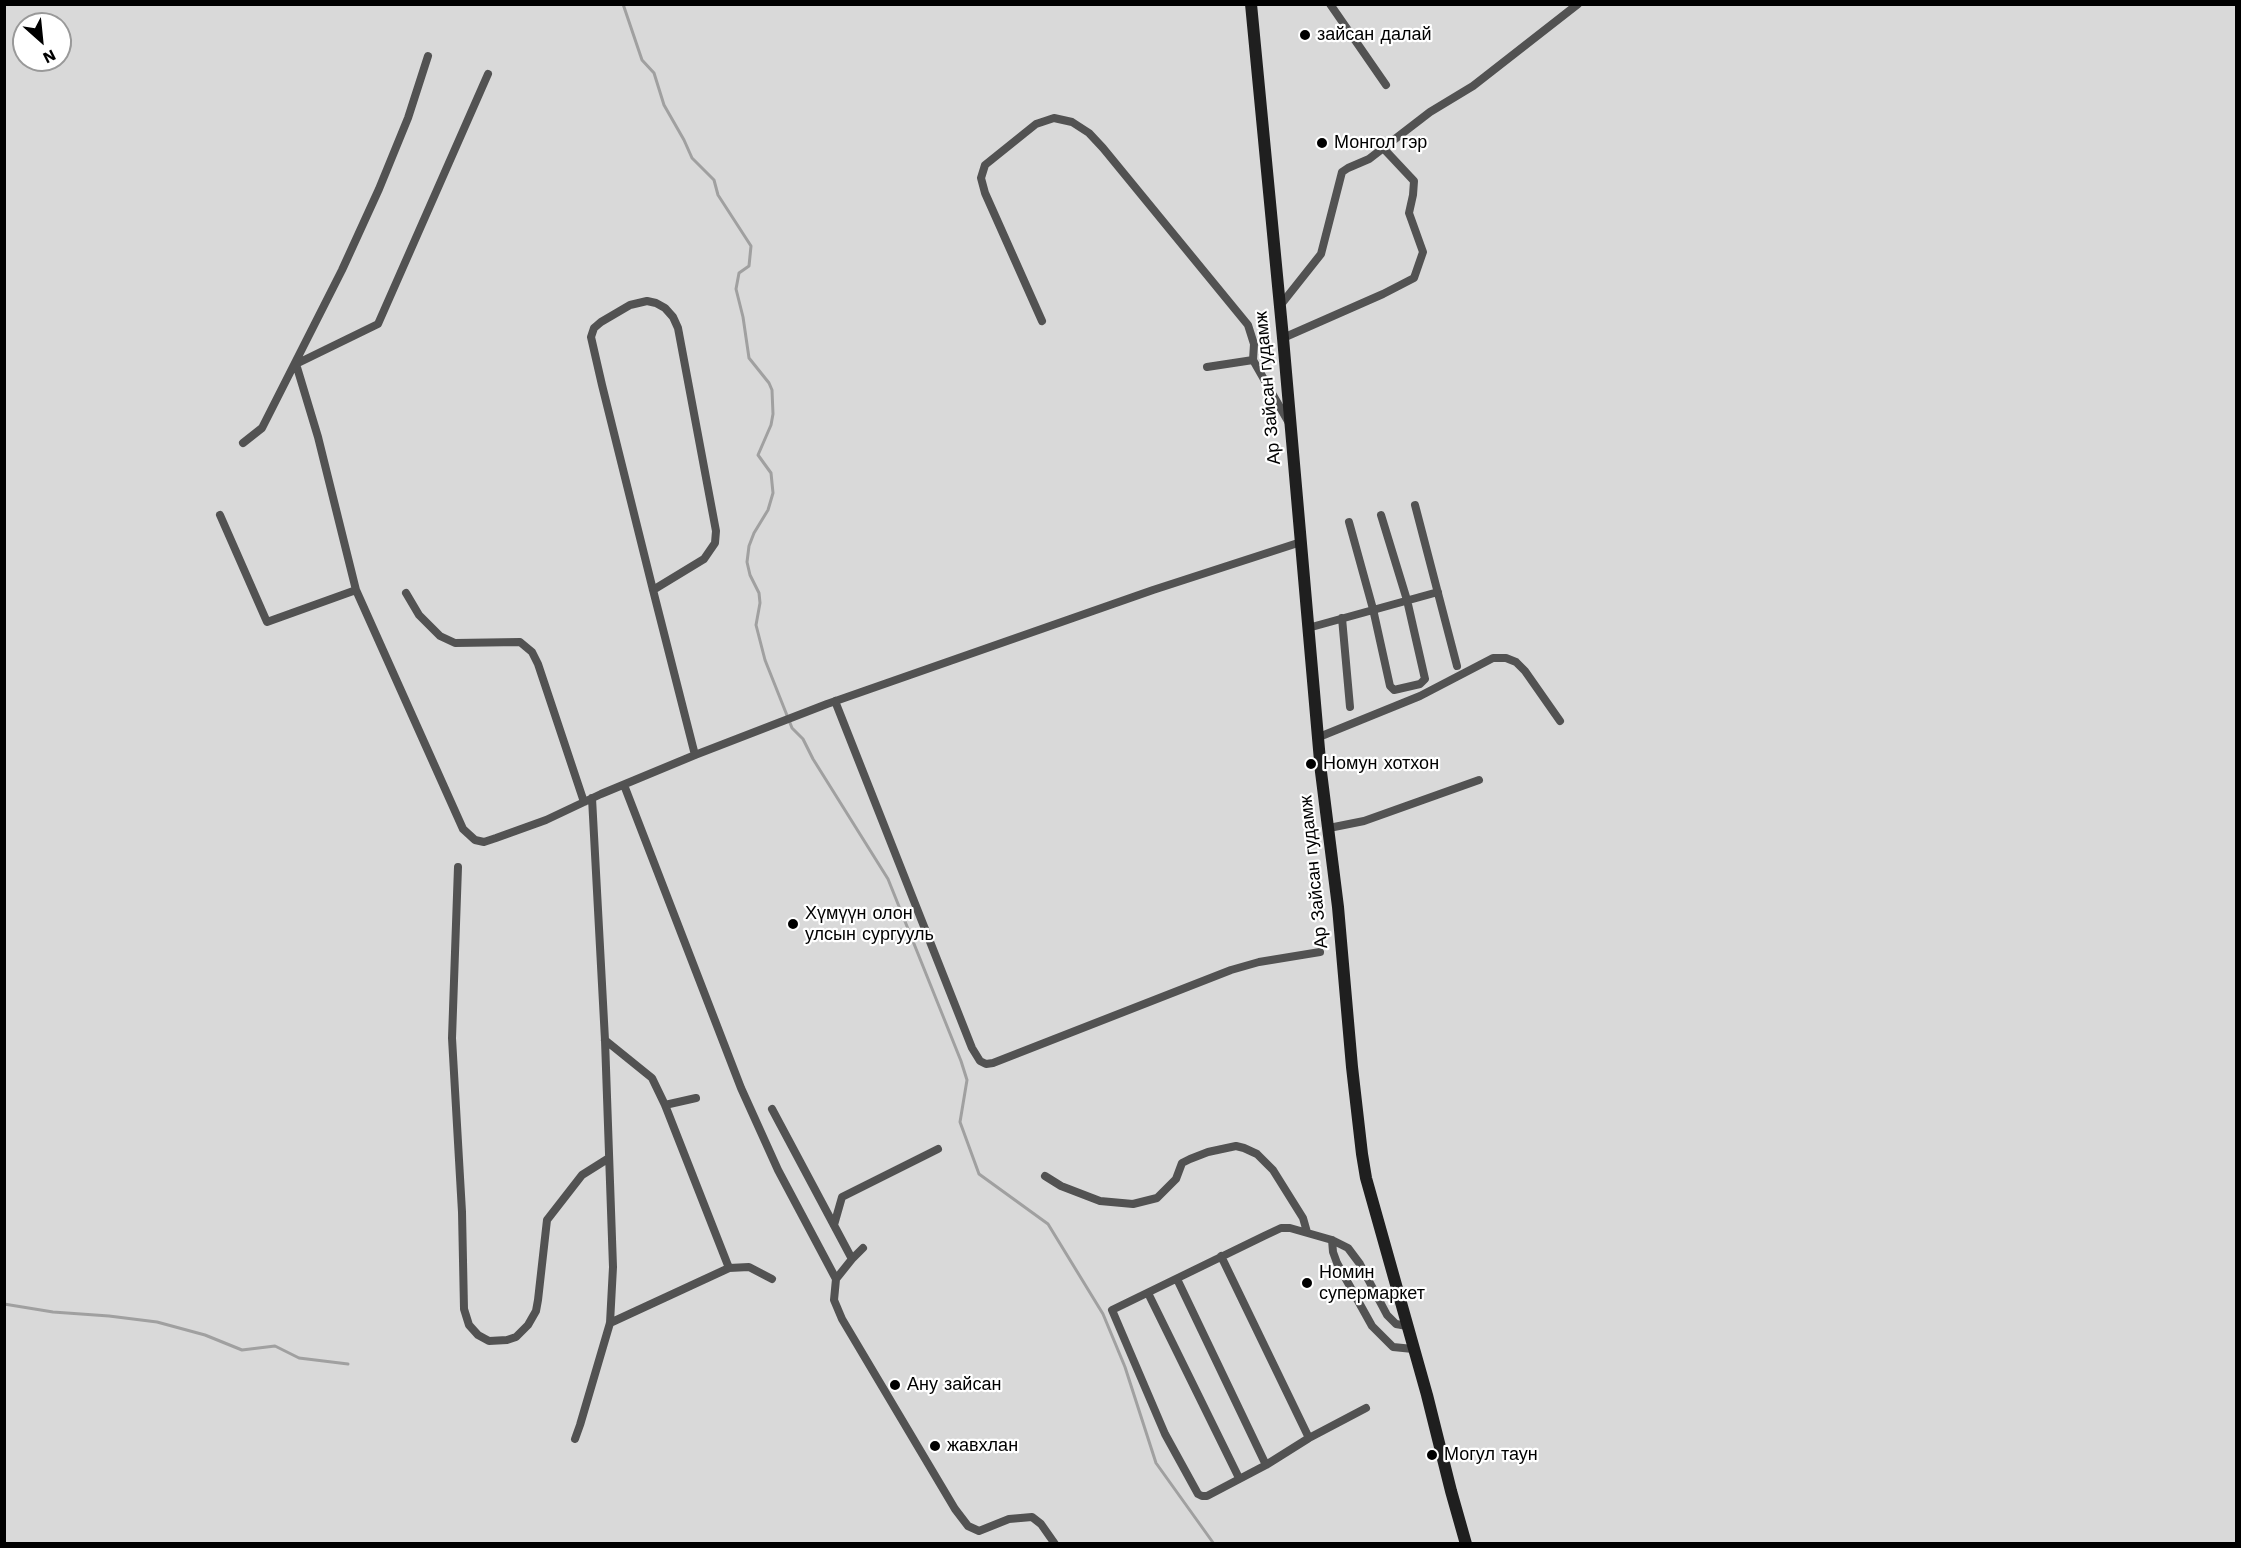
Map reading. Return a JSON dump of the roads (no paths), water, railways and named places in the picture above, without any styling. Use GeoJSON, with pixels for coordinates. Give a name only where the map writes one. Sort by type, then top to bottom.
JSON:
{"type":"FeatureCollection","features":[{"type":"Feature","properties":{"kind":"street","name":"Ар Зайсан гудамж"},"geometry":{"type":"LineString","coordinates":[[1251,4],[1308,627],[1363,1165],[1466,1544]]}},
{"type":"Feature","properties":{"kind":"street"},"geometry":{"type":"LineString","coordinates":[[1330,4],[1386,85]]}},
{"type":"Feature","properties":{"kind":"street"},"geometry":{"type":"LineString","coordinates":[[1279,307],[1321,254],[1342,172],[1369,159],[1430,112],[1473,86],[1578,4]]}},
{"type":"Feature","properties":{"kind":"street"},"geometry":{"type":"LineString","coordinates":[[243,443],[262,428],[342,270],[408,118],[428,56]]}},
{"type":"Feature","properties":{"kind":"street"},"geometry":{"type":"LineString","coordinates":[[296,364],[378,324],[488,74]]}},
{"type":"Feature","properties":{"kind":"street"},"geometry":{"type":"LineString","coordinates":[[1042,321],[981,178],[985,165],[1036,124],[1054,118],[1072,122],[1103,148],[1248,326],[1254,344],[1253,360],[1291,426]]}},
{"type":"Feature","properties":{"kind":"street"},"geometry":{"type":"LineString","coordinates":[[1283,338],[1414,278],[1423,252],[1409,213],[1414,181],[1384,149]]}},
{"type":"Feature","properties":{"kind":"street"},"geometry":{"type":"LineString","coordinates":[[653,590],[704,559],[715,543],[716,531],[678,328],[673,317],[665,308],[647,301],[630,305],[601,322],[594,328],[591,337],[653,590],[695,755]]}},
{"type":"Feature","properties":{"kind":"street"},"geometry":{"type":"LineString","coordinates":[[1206,368],[1253,360]]}},
{"type":"Feature","properties":{"kind":"street"},"geometry":{"type":"LineString","coordinates":[[296,364],[318,437],[356,590],[463,829],[475,840],[484,842],[546,820],[588,800],[798,714],[1153,590],[1301,542]]}},
{"type":"Feature","properties":{"kind":"street"},"geometry":{"type":"LineString","coordinates":[[1415,506],[1457,666]]}},
{"type":"Feature","properties":{"kind":"street"},"geometry":{"type":"LineString","coordinates":[[220,515],[267,622],[356,590]]}},
{"type":"Feature","properties":{"kind":"street"},"geometry":{"type":"LineString","coordinates":[[1349,522],[1373,609],[1391,689],[1420,684],[1425,679],[1407,600],[1381,515]]}},
{"type":"Feature","properties":{"kind":"street"},"geometry":{"type":"LineString","coordinates":[[1308,627],[1438,592]]}},
{"type":"Feature","properties":{"kind":"street"},"geometry":{"type":"LineString","coordinates":[[406,593],[419,615],[440,636],[454,643],[520,642],[532,652],[588,800],[605,1040],[613,1267],[609,1323],[574,1439]]}},
{"type":"Feature","properties":{"kind":"street"},"geometry":{"type":"LineString","coordinates":[[1342,618],[1350,707]]}},
{"type":"Feature","properties":{"kind":"street"},"geometry":{"type":"LineString","coordinates":[[1319,737],[1420,696],[1494,658],[1506,658],[1516,662],[1525,671],[1560,722]]}},
{"type":"Feature","properties":{"kind":"street"},"geometry":{"type":"LineString","coordinates":[[835,701],[972,1048],[980,1061],[986,1064],[1004,1059],[1231,970],[1259,962],[1320,952]]}},
{"type":"Feature","properties":{"kind":"street"},"geometry":{"type":"LineString","coordinates":[[1329,828],[1364,821],[1479,780]]}},
{"type":"Feature","properties":{"kind":"street"},"geometry":{"type":"LineString","coordinates":[[624,785],[741,1088],[778,1170],[836,1279]]}},
{"type":"Feature","properties":{"kind":"street"},"geometry":{"type":"LineString","coordinates":[[458,867],[452,1038],[462,1212],[464,1309],[469,1325],[478,1335],[489,1341],[507,1340],[516,1337],[528,1325],[538,1300],[547,1220],[582,1175],[609,1158]]}},
{"type":"Feature","properties":{"kind":"street"},"geometry":{"type":"LineString","coordinates":[[605,1040],[652,1078],[665,1105],[729,1268]]}},
{"type":"Feature","properties":{"kind":"street"},"geometry":{"type":"LineString","coordinates":[[665,1105],[696,1098]]}},
{"type":"Feature","properties":{"kind":"street"},"geometry":{"type":"LineString","coordinates":[[772,1109],[852,1259]]}},
{"type":"Feature","properties":{"kind":"street"},"geometry":{"type":"LineString","coordinates":[[1045,1176],[1061,1186],[1100,1201],[1133,1204],[1157,1198],[1176,1179],[1182,1163],[1190,1158],[1236,1146],[1257,1154],[1273,1170],[1303,1218],[1307,1232]]}},
{"type":"Feature","properties":{"kind":"street"},"geometry":{"type":"LineString","coordinates":[[834,1226],[842,1197],[938,1149]]}},
{"type":"Feature","properties":{"kind":"street"},"geometry":{"type":"LineString","coordinates":[[1366,1408],[1309,1438],[1266,1465],[1207,1496],[1202,1496],[1198,1494],[1165,1434],[1112,1310],[1281,1228],[1290,1228],[1332,1240],[1352,1251],[1390,1319],[1396,1324],[1407,1326]]}},
{"type":"Feature","properties":{"kind":"street"},"geometry":{"type":"LineString","coordinates":[[1332,1240],[1337,1263],[1372,1326],[1390,1346],[1399,1349],[1413,1348]]}},
{"type":"Feature","properties":{"kind":"street"},"geometry":{"type":"LineString","coordinates":[[863,1248],[836,1279],[834,1300],[842,1319],[968,1526],[979,1531],[1009,1519],[1032,1517],[1041,1524],[1055,1544]]}},
{"type":"Feature","properties":{"kind":"street"},"geometry":{"type":"LineString","coordinates":[[1221,1256],[1309,1438]]}},
{"type":"Feature","properties":{"kind":"street"},"geometry":{"type":"LineString","coordinates":[[609,1323],[729,1268],[749,1267],[772,1279]]}},
{"type":"Feature","properties":{"kind":"street"},"geometry":{"type":"LineString","coordinates":[[1177,1279],[1266,1465]]}},
{"type":"Feature","properties":{"kind":"street"},"geometry":{"type":"LineString","coordinates":[[1148,1293],[1239,1478]]}},
{"type":"Feature","properties":{"kind":"waterway"},"geometry":{"type":"LineString","coordinates":[[623,4],[642,60],[654,73],[664,105],[692,158],[714,180],[718,195],[751,246],[749,266],[739,273],[736,289],[749,358],[772,390],[771,425],[758,455],[771,473],[773,493],[768,510],[749,546],[747,562],[750,575],[759,593],[760,603],[756,625],[765,660],[792,728],[803,739],[813,759],[888,879],[967,1080],[960,1122],[979,1174],[1048,1224],[1103,1314],[1125,1367],[1156,1463],[1214,1544]]}},
{"type":"Feature","properties":{"kind":"waterway"},"geometry":{"type":"LineString","coordinates":[[4,1304],[53,1312],[157,1322],[205,1335],[242,1350],[275,1346],[299,1358],[348,1364]]}},
{"type":"Feature","properties":{"kind":"place","name":"зайсан далай"},"geometry":{"type":"Point","coordinates":[1305,35]}},
{"type":"Feature","properties":{"kind":"place","name":"Монгол гэр"},"geometry":{"type":"Point","coordinates":[1322,143]}},
{"type":"Feature","properties":{"kind":"place","name":"Номун хотхон"},"geometry":{"type":"Point","coordinates":[1311,764]}},
{"type":"Feature","properties":{"kind":"place","name":"Хүмүүн олон улсын сургууль"},"geometry":{"type":"Point","coordinates":[793,924]}},
{"type":"Feature","properties":{"kind":"place","name":"Номин супермаркет"},"geometry":{"type":"Point","coordinates":[1307,1283]}},
{"type":"Feature","properties":{"kind":"place","name":"Ану зайсан"},"geometry":{"type":"Point","coordinates":[895,1385]}},
{"type":"Feature","properties":{"kind":"place","name":"жавхлан"},"geometry":{"type":"Point","coordinates":[935,1446]}},
{"type":"Feature","properties":{"kind":"place","name":"Могул таун"},"geometry":{"type":"Point","coordinates":[1432,1455]}}]}
